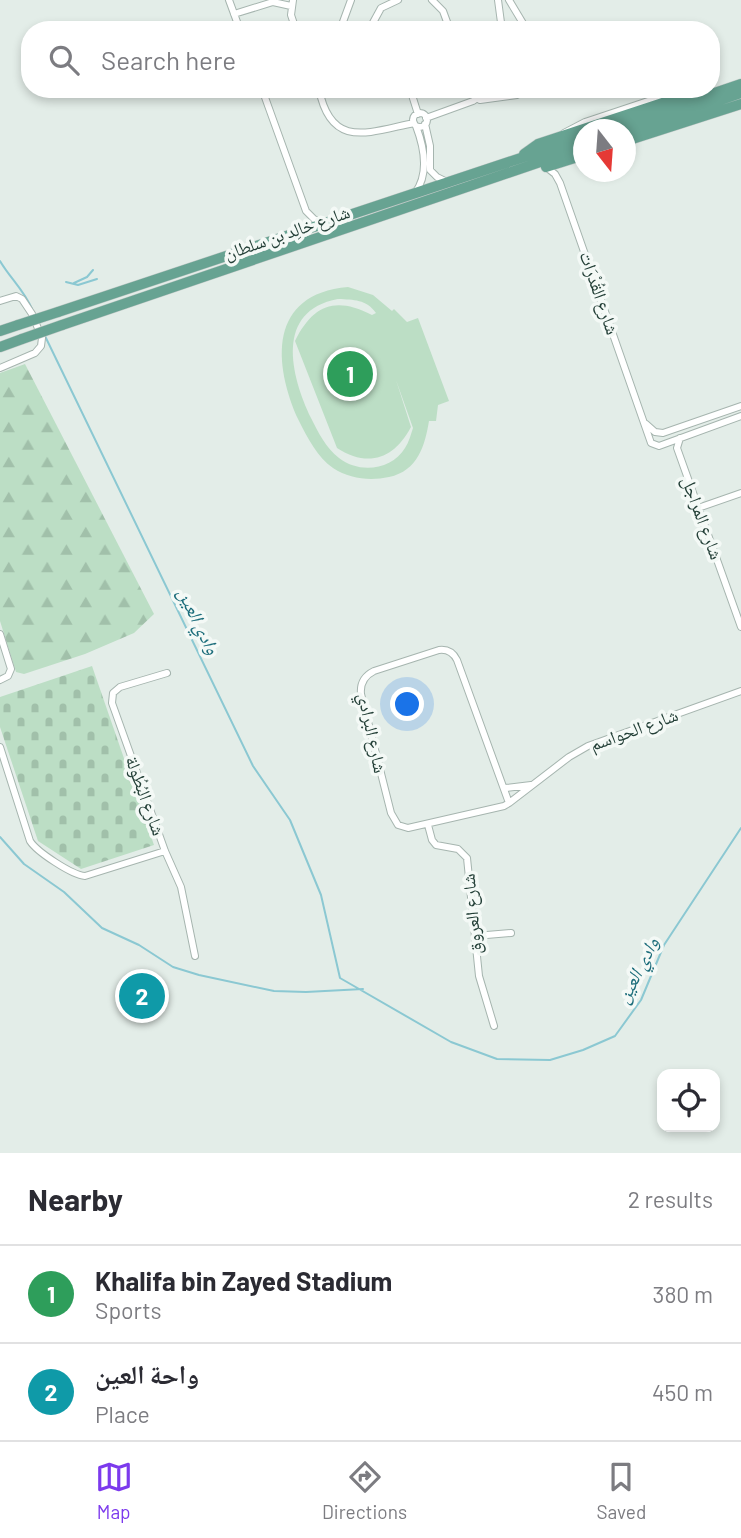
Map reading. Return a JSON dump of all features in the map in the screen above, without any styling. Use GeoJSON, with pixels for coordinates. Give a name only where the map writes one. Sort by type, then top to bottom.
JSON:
{"type":"FeatureCollection","features":[{"type":"Feature","properties":{"kind":"main road"},"geometry":{"type":"LineString","coordinates":[[720,84],[741,78]]}},
{"type":"Feature","properties":{"kind":"main road"},"geometry":{"type":"LineString","coordinates":[[720,86],[741,78]]}},
{"type":"Feature","properties":{"kind":"main road"},"geometry":{"type":"LineString","coordinates":[[636,129],[741,93]]}},
{"type":"Feature","properties":{"kind":"main road"},"geometry":{"type":"LineString","coordinates":[[522,158],[534,146],[678,98]]}},
{"type":"Feature","properties":{"kind":"main road"},"geometry":{"type":"LineString","coordinates":[[635,119],[689,98]]}},
{"type":"Feature","properties":{"kind":"main road"},"geometry":{"type":"LineString","coordinates":[[636,137],[741,104]]}},
{"type":"Feature","properties":{"kind":"main road"},"geometry":{"type":"LineString","coordinates":[[649,133],[741,112]]}},
{"type":"Feature","properties":{"kind":"main road","name":"شارع خالِد بن سلطان"},"geometry":{"type":"LineString","coordinates":[[0,331],[573,140]]}},
{"type":"Feature","properties":{"kind":"main road","name":"شارع خالِد بن سلطان"},"geometry":{"type":"LineString","coordinates":[[0,347],[573,150]]}},
{"type":"Feature","properties":{"kind":"main road"},"geometry":{"type":"LineString","coordinates":[[488,180],[573,158]]}},
{"type":"Feature","properties":{"kind":"street"},"geometry":{"type":"LineString","coordinates":[[229,0],[237,21]]}},
{"type":"Feature","properties":{"kind":"street"},"geometry":{"type":"LineString","coordinates":[[343,21],[351,0]]}},
{"type":"Feature","properties":{"kind":"street"},"geometry":{"type":"LineString","coordinates":[[374,21],[378,12],[397,0]]}},
{"type":"Feature","properties":{"kind":"street"},"geometry":{"type":"LineString","coordinates":[[432,0],[440,4],[447,21]]}},
{"type":"Feature","properties":{"kind":"street"},"geometry":{"type":"LineString","coordinates":[[501,21],[498,2],[509,1],[520,21]]}},
{"type":"Feature","properties":{"kind":"street"},"geometry":{"type":"LineString","coordinates":[[234,14],[273,2],[292,3],[292,21]]}},
{"type":"Feature","properties":{"kind":"street"},"geometry":{"type":"LineString","coordinates":[[265,98],[306,211],[314,219],[324,223]]}},
{"type":"Feature","properties":{"kind":"street"},"geometry":{"type":"LineString","coordinates":[[322,98],[330,119],[344,131],[357,134],[415,125],[422,127],[426,121],[477,98]]}},
{"type":"Feature","properties":{"kind":"street"},"geometry":{"type":"LineString","coordinates":[[413,98],[418,114],[426,121],[430,170],[447,182]]}},
{"type":"Feature","properties":{"kind":"street"},"geometry":{"type":"LineString","coordinates":[[473,101],[494,98]]}},
{"type":"Feature","properties":{"kind":"street"},"geometry":{"type":"LineString","coordinates":[[561,137],[570,128],[657,98]]}},
{"type":"Feature","properties":{"kind":"street"},"geometry":{"type":"LineString","coordinates":[[415,193],[424,176],[427,151],[415,125],[414,117],[418,114]]}},
{"type":"Feature","properties":{"kind":"street","name":"شارع القُدْرَات"},"geometry":{"type":"LineString","coordinates":[[546,167],[555,174],[560,183],[650,441]]}},
{"type":"Feature","properties":{"kind":"street"},"geometry":{"type":"LineString","coordinates":[[302,231],[306,211]]}},
{"type":"Feature","properties":{"kind":"street"},"geometry":{"type":"LineString","coordinates":[[0,301],[16,296],[22,299],[42,338],[41,346],[35,353],[0,368]]}},
{"type":"Feature","properties":{"kind":"street"},"geometry":{"type":"LineString","coordinates":[[741,406],[660,433],[650,441],[655,446],[667,443],[741,416]]}},
{"type":"Feature","properties":{"kind":"street"},"geometry":{"type":"LineString","coordinates":[[645,424],[660,433],[667,443],[677,449],[680,438]]}},
{"type":"Feature","properties":{"kind":"street","name":"شارع المراجل"},"geometry":{"type":"LineString","coordinates":[[677,449],[741,627]]}},
{"type":"Feature","properties":{"kind":"street"},"geometry":{"type":"LineString","coordinates":[[698,508],[741,493]]}},
{"type":"Feature","properties":{"kind":"street"},"geometry":{"type":"LineString","coordinates":[[0,634],[11,669],[8,676],[0,680]]}},
{"type":"Feature","properties":{"kind":"street","name":"شارع البرادي"},"geometry":{"type":"LineString","coordinates":[[509,803],[454,654],[439,650],[370,673],[362,682],[361,694],[391,817],[404,828],[492,810],[509,803],[536,783]]}},
{"type":"Feature","properties":{"kind":"street","name":"شارع البُطُولة"},"geometry":{"type":"LineString","coordinates":[[167,673],[120,687],[113,693],[112,704],[183,894],[195,956]]}},
{"type":"Feature","properties":{"kind":"street","name":"شارع الحواسم"},"geometry":{"type":"LineString","coordinates":[[536,783],[588,746],[741,691]]}},
{"type":"Feature","properties":{"kind":"street"},"geometry":{"type":"LineString","coordinates":[[0,747],[30,841],[75,874],[85,876],[165,851]]}},
{"type":"Feature","properties":{"kind":"street"},"geometry":{"type":"LineString","coordinates":[[505,788],[536,783]]}},
{"type":"Feature","properties":{"kind":"street","name":"شارع العروق"},"geometry":{"type":"LineString","coordinates":[[428,825],[436,845],[458,849],[467,858],[480,983],[494,1026]]}},
{"type":"Feature","properties":{"kind":"street"},"geometry":{"type":"LineString","coordinates":[[475,936],[511,933]]}},
{"type":"Feature","properties":{"kind":"green space"},"geometry":{"type":"Polygon","coordinates":[[[348,287],[373,295],[407,322],[418,318],[449,401],[438,405],[436,421],[429,421],[418,456],[399,474],[367,479],[340,472],[318,453],[299,421],[284,377],[284,335],[290,317],[303,303],[322,292],[348,287]],[[338,299],[318,306],[304,317],[296,331],[293,347],[298,383],[314,423],[334,454],[347,463],[365,468],[384,465],[405,448],[413,428],[396,380],[411,427],[404,438],[397,447],[379,457],[359,458],[348,454],[337,448],[295,341],[309,319],[326,307],[347,306],[372,315],[376,313],[364,303],[338,299]]]}},
{"type":"Feature","properties":{"kind":"green space"},"geometry":{"type":"Polygon","coordinates":[[[25,364],[154,614],[134,633],[85,654],[24,674],[16,672],[0,621],[0,373],[25,364]]]}},
{"type":"Feature","properties":{"kind":"green space"},"geometry":{"type":"Polygon","coordinates":[[[92,666],[154,845],[81,869],[38,841],[0,727],[0,697],[92,666]]]}},
{"type":"Feature","properties":{"kind":"waterway","name":"وادي العين"},"geometry":{"type":"LineString","coordinates":[[0,261],[32,309]]}},
{"type":"Feature","properties":{"kind":"waterway"},"geometry":{"type":"LineString","coordinates":[[74,283],[87,277],[93,270]]}},
{"type":"Feature","properties":{"kind":"waterway"},"geometry":{"type":"LineString","coordinates":[[66,282],[78,285],[97,279]]}},
{"type":"Feature","properties":{"kind":"waterway","name":"وادي العين"},"geometry":{"type":"LineString","coordinates":[[45,336],[253,766],[290,820],[321,895],[340,978],[451,1042],[497,1059],[550,1060],[583,1050],[615,1036],[641,1000],[664,945],[741,828]]}},
{"type":"Feature","properties":{"kind":"waterway","name":"وادي العين"},"geometry":{"type":"LineString","coordinates":[[0,837],[24,864],[64,892],[102,928],[139,945],[173,967],[274,991],[363,989]]}},
{"type":"Feature","properties":{"kind":"place","name":"Khalifa bin Zayed Stadium"},"geometry":{"type":"Point","coordinates":[350,374]}},
{"type":"Feature","properties":{"kind":"place","name":"واحة العين"},"geometry":{"type":"Point","coordinates":[142,996]}}]}
